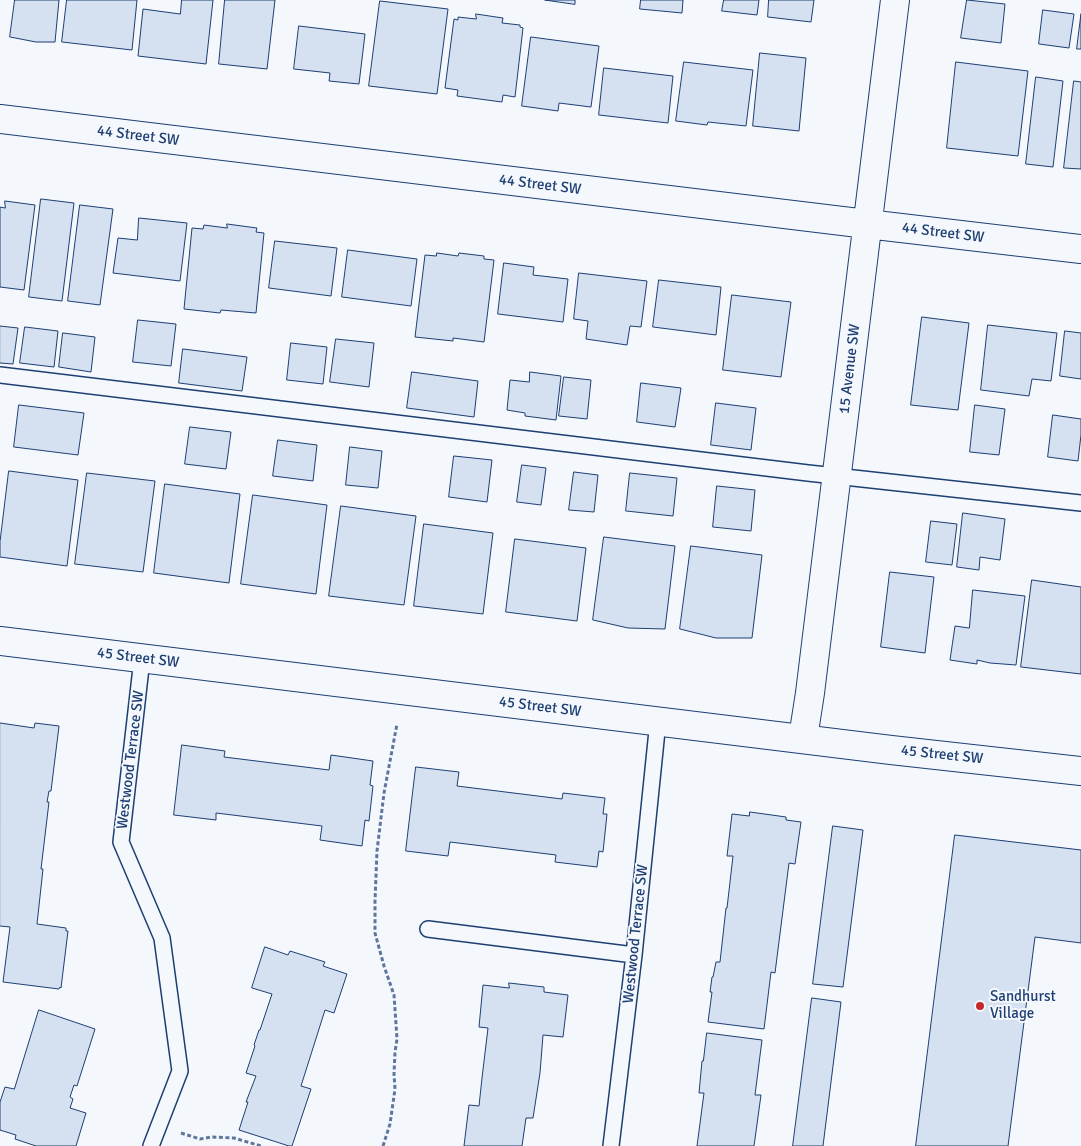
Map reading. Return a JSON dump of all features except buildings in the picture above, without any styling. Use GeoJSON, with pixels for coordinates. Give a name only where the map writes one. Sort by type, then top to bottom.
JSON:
{"type":"FeatureCollection","features":[{"type":"Feature","properties":{"kind":"street","name":"15 Avenue SW"},"geometry":{"type":"LineString","coordinates":[[803,738],[895,0]]}},
{"type":"Feature","properties":{"kind":"street","name":"44 Street SW"},"geometry":{"type":"LineString","coordinates":[[0,119],[1081,249]]}},
{"type":"Feature","properties":{"kind":"street","name":"45 Street SW"},"geometry":{"type":"LineString","coordinates":[[0,641],[891,750],[1081,771]]}},
{"type":"Feature","properties":{"kind":"lane"},"geometry":{"type":"LineString","coordinates":[[0,375],[836,476],[1081,503]]}},
{"type":"Feature","properties":{"kind":"lane","name":"Westwood Terrace SW"},"geometry":{"type":"LineString","coordinates":[[142,659],[121,842],[162,938],[180,1071],[151,1146]]}},
{"type":"Feature","properties":{"kind":"lane","name":"Westwood Terrace SW"},"geometry":{"type":"LineString","coordinates":[[611,1146],[634,955],[658,721]]}},
{"type":"Feature","properties":{"kind":"lane"},"geometry":{"type":"LineString","coordinates":[[428,929],[634,955]]}},
{"type":"Feature","properties":{"kind":"path"},"geometry":{"type":"LineString","coordinates":[[383,1146],[390,1124],[395,1089],[397,1039],[394,995],[375,933],[375,901],[377,851],[383,803],[397,724]]}},
{"type":"Feature","properties":{"kind":"path"},"geometry":{"type":"LineString","coordinates":[[159,1127],[200,1139],[212,1137],[234,1138],[261,1146]]}},
{"type":"Feature","properties":{"kind":"place","name":"Sandhurst Village"},"geometry":{"type":"Point","coordinates":[980,1006]}}]}
